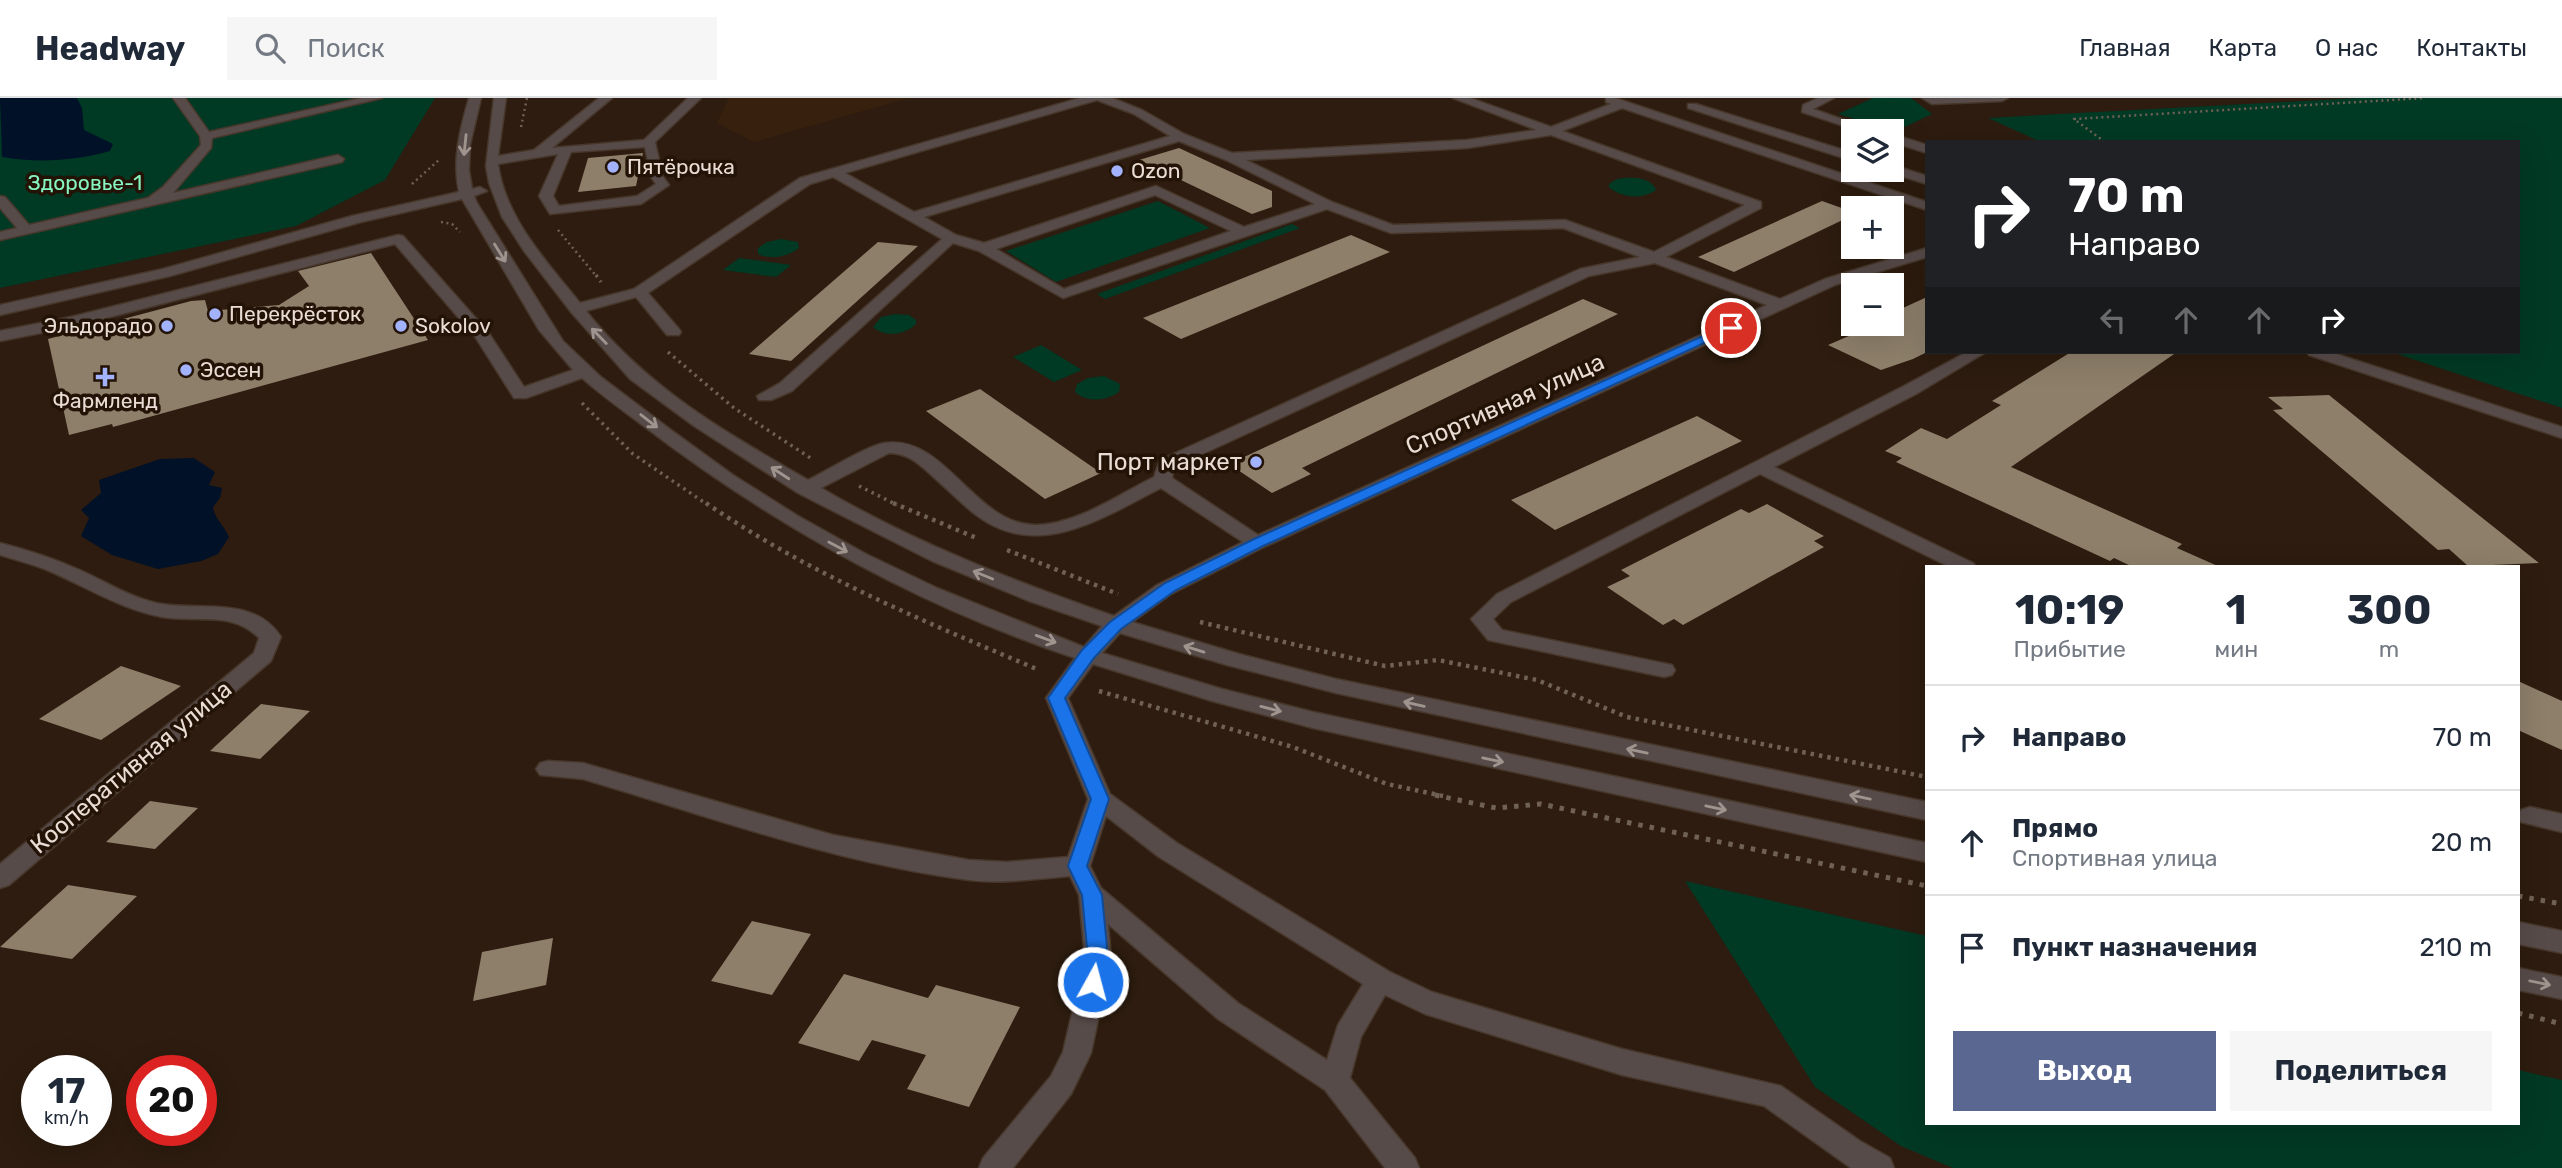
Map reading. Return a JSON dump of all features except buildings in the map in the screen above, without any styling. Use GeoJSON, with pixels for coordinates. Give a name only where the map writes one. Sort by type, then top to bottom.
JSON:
{"type":"FeatureCollection","features":[{"type":"Feature","properties":{"kind":"street"},"geometry":{"type":"LineString","coordinates":[[143,203],[168,190],[207,145],[206,136],[179,98]]}},
{"type":"Feature","properties":{"kind":"street"},"geometry":{"type":"LineString","coordinates":[[206,136],[376,98]]}},
{"type":"Feature","properties":{"kind":"street"},"geometry":{"type":"LineString","coordinates":[[475,98],[467,122],[463,164],[466,194],[557,344],[584,372],[708,468],[764,506],[838,548],[916,586],[1017,628],[1217,696],[1303,718],[1925,852]]}},
{"type":"Feature","properties":{"kind":"street"},"geometry":{"type":"LineString","coordinates":[[500,98],[492,161],[496,188],[529,247],[576,309],[648,386],[805,489],[873,526],[1044,601],[1235,662],[1359,692],[1925,811]]}},
{"type":"Feature","properties":{"kind":"street"},"geometry":{"type":"LineString","coordinates":[[539,152],[606,98]]}},
{"type":"Feature","properties":{"kind":"street"},"geometry":{"type":"LineString","coordinates":[[492,161],[539,152],[647,143],[695,98]]}},
{"type":"Feature","properties":{"kind":"street"},"geometry":{"type":"LineString","coordinates":[[576,309],[639,292],[805,181],[1093,98]]}},
{"type":"Feature","properties":{"kind":"street"},"geometry":{"type":"LineString","coordinates":[[1102,98],[1138,112],[1180,137],[1230,157],[1327,205],[1391,229],[1566,224],[1652,259],[1781,305]]}},
{"type":"Feature","properties":{"kind":"street"},"geometry":{"type":"LineString","coordinates":[[805,489],[886,448],[902,447],[915,452],[998,521],[1016,529],[1036,532],[1060,529],[1161,480],[1166,464],[1585,272],[1652,259],[1756,205],[1459,98]]}},
{"type":"Feature","properties":{"kind":"street"},"geometry":{"type":"LineString","coordinates":[[1603,98],[1925,205]]}},
{"type":"Feature","properties":{"kind":"street"},"geometry":{"type":"LineString","coordinates":[[1662,118],[1712,98]]}},
{"type":"Feature","properties":{"kind":"street"},"geometry":{"type":"LineString","coordinates":[[1828,98],[1807,107],[1806,110],[1841,121]]}},
{"type":"Feature","properties":{"kind":"street"},"geometry":{"type":"LineString","coordinates":[[1930,100],[2002,98]]}},
{"type":"Feature","properties":{"kind":"street"},"geometry":{"type":"LineString","coordinates":[[1930,100],[1953,117]]}},
{"type":"Feature","properties":{"kind":"street"},"geometry":{"type":"LineString","coordinates":[[1230,157],[1467,144],[1549,132],[1621,104]]}},
{"type":"Feature","properties":{"kind":"street"},"geometry":{"type":"LineString","coordinates":[[1692,106],[1841,153]]}},
{"type":"Feature","properties":{"kind":"street"},"geometry":{"type":"LineString","coordinates":[[910,217],[1180,137]]}},
{"type":"Feature","properties":{"kind":"street"},"geometry":{"type":"LineString","coordinates":[[1904,142],[1925,148]]}},
{"type":"Feature","properties":{"kind":"street"},"geometry":{"type":"LineString","coordinates":[[566,149],[546,196],[555,211],[641,200],[663,185],[657,177],[650,143],[647,143]]}},
{"type":"Feature","properties":{"kind":"street"},"geometry":{"type":"LineString","coordinates":[[0,236],[338,159]]}},
{"type":"Feature","properties":{"kind":"street"},"geometry":{"type":"LineString","coordinates":[[835,173],[910,217],[951,238],[984,248],[1063,294],[1327,205]]}},
{"type":"Feature","properties":{"kind":"street"},"geometry":{"type":"LineString","coordinates":[[1904,173],[1925,179]]}},
{"type":"Feature","properties":{"kind":"street"},"geometry":{"type":"LineString","coordinates":[[0,310],[164,273],[357,219],[496,188]]}},
{"type":"Feature","properties":{"kind":"street"},"geometry":{"type":"LineString","coordinates":[[984,248],[1156,190],[1243,232]]}},
{"type":"Feature","properties":{"kind":"street"},"geometry":{"type":"LineString","coordinates":[[0,200],[26,230]]}},
{"type":"Feature","properties":{"kind":"street"},"geometry":{"type":"LineString","coordinates":[[765,396],[786,387],[951,238]]}},
{"type":"Feature","properties":{"kind":"street"},"geometry":{"type":"LineString","coordinates":[[0,336],[71,322],[398,239],[482,335],[520,394],[584,372]]}},
{"type":"Feature","properties":{"kind":"street","name":"Спортивная улица"},"geometry":{"type":"LineString","coordinates":[[1100,799],[1057,698],[1088,654],[1115,625],[1171,586],[1258,543],[1842,277],[1925,253]]}},
{"type":"Feature","properties":{"kind":"street"},"geometry":{"type":"LineString","coordinates":[[639,292],[673,332]]}},
{"type":"Feature","properties":{"kind":"street"},"geometry":{"type":"LineString","coordinates":[[1664,670],[1495,635],[1480,619],[1504,598],[1757,466],[1910,390],[1974,354]]}},
{"type":"Feature","properties":{"kind":"street"},"geometry":{"type":"LineString","coordinates":[[2321,354],[2562,433]]}},
{"type":"Feature","properties":{"kind":"street"},"geometry":{"type":"LineString","coordinates":[[1757,466],[1962,565]]}},
{"type":"Feature","properties":{"kind":"street"},"geometry":{"type":"LineString","coordinates":[[1161,480],[1258,543]]}},
{"type":"Feature","properties":{"kind":"street","name":"Кооперативная улица"},"geometry":{"type":"LineString","coordinates":[[0,548],[59,568],[136,604],[166,611],[236,614],[259,622],[270,638],[263,656],[0,878]]}},
{"type":"Feature","properties":{"kind":"street"},"geometry":{"type":"LineString","coordinates":[[548,769],[583,771],[833,844],[969,870],[1007,872],[1077,866]]}},
{"type":"Feature","properties":{"kind":"street"},"geometry":{"type":"LineString","coordinates":[[1404,1168],[1335,1081],[1227,1012],[1092,895],[1077,866],[1100,799],[1168,850],[1380,980],[1425,1002],[1622,1062],[1771,1095],[1849,1151],[1879,1168]]}},
{"type":"Feature","properties":{"kind":"street"},"geometry":{"type":"LineString","coordinates":[[2530,816],[2562,822]]}},
{"type":"Feature","properties":{"kind":"street"},"geometry":{"type":"LineString","coordinates":[[994,1168],[1061,1085],[1077,1053],[1098,958],[1092,895]]}},
{"type":"Feature","properties":{"kind":"street"},"geometry":{"type":"LineString","coordinates":[[2520,933],[2562,942]]}},
{"type":"Feature","properties":{"kind":"street"},"geometry":{"type":"LineString","coordinates":[[2520,979],[2562,988]]}},
{"type":"Feature","properties":{"kind":"street"},"geometry":{"type":"LineString","coordinates":[[1335,1081],[1348,1034],[1380,980]]}},
{"type":"Feature","properties":{"kind":"path"},"geometry":{"type":"LineString","coordinates":[[521,128],[527,98]]}},
{"type":"Feature","properties":{"kind":"path"},"geometry":{"type":"LineString","coordinates":[[2102,140],[2074,119],[2425,98]]}},
{"type":"Feature","properties":{"kind":"path"},"geometry":{"type":"LineString","coordinates":[[404,189],[425,176],[440,159]]}},
{"type":"Feature","properties":{"kind":"path"},"geometry":{"type":"LineString","coordinates":[[552,223],[608,291]]}},
{"type":"Feature","properties":{"kind":"path"},"geometry":{"type":"LineString","coordinates":[[665,349],[734,408],[814,461]]}},
{"type":"Feature","properties":{"kind":"path"},"geometry":{"type":"LineString","coordinates":[[1200,622],[1385,666],[1438,660],[1537,680],[1627,717],[1925,777]]}},
{"type":"Feature","properties":{"kind":"path"},"geometry":{"type":"LineString","coordinates":[[1099,691],[1293,747],[1387,783],[1496,808],[1541,804],[1925,886]]}},
{"type":"Feature","properties":{"kind":"path"},"geometry":{"type":"LineString","coordinates":[[2520,896],[2562,904]]}},
{"type":"Feature","properties":{"kind":"path"},"geometry":{"type":"LineString","coordinates":[[2520,1014],[2562,1024]]}},
{"type":"Feature","properties":{"kind":"shaded area"},"geometry":{"type":"Polygon","coordinates":[[[729,98],[909,98],[754,142],[717,123],[729,98]]]}},
{"type":"Feature","properties":{"kind":"green space","name":"Здоровье-1"},"geometry":{"type":"Polygon","coordinates":[[[0,98],[435,98],[385,180],[296,226],[0,288],[0,98]]]}},
{"type":"Feature","properties":{"kind":"green space"},"geometry":{"type":"Polygon","coordinates":[[[1873,98],[1911,98],[1932,114],[1905,127],[1904,119],[1855,119],[1838,114],[1873,98]]]}},
{"type":"Feature","properties":{"kind":"green space"},"geometry":{"type":"Polygon","coordinates":[[[2358,98],[2562,98],[2562,408],[2397,354],[2520,354],[2520,140],[2037,140],[1988,118],[2358,98]]]}},
{"type":"Feature","properties":{"kind":"green space"},"geometry":{"type":"Polygon","coordinates":[[[1617,179],[1644,180],[1656,190],[1638,196],[1625,195],[1609,187],[1609,184],[1617,179]]]}},
{"type":"Feature","properties":{"kind":"green space"},"geometry":{"type":"Polygon","coordinates":[[[1158,201],[1210,228],[1056,282],[1006,251],[1158,201]]]}},
{"type":"Feature","properties":{"kind":"green space"},"geometry":{"type":"Polygon","coordinates":[[[1292,224],[1300,228],[1105,299],[1097,294],[1292,224]]]}},
{"type":"Feature","properties":{"kind":"green space"},"geometry":{"type":"Polygon","coordinates":[[[781,239],[798,242],[799,248],[779,257],[758,254],[758,248],[767,242],[781,239]]]}},
{"type":"Feature","properties":{"kind":"green space"},"geometry":{"type":"Polygon","coordinates":[[[739,258],[791,265],[776,277],[723,270],[739,258]]]}},
{"type":"Feature","properties":{"kind":"green space"},"geometry":{"type":"Polygon","coordinates":[[[909,315],[916,320],[916,324],[895,334],[883,333],[873,327],[881,317],[909,315]]]}},
{"type":"Feature","properties":{"kind":"green space"},"geometry":{"type":"Polygon","coordinates":[[[1041,345],[1082,370],[1054,382],[1013,357],[1041,345]]]}},
{"type":"Feature","properties":{"kind":"green space"},"geometry":{"type":"Polygon","coordinates":[[[1104,376],[1120,384],[1119,392],[1097,400],[1085,398],[1075,392],[1077,384],[1088,378],[1104,376]]]}},
{"type":"Feature","properties":{"kind":"green space"},"geometry":{"type":"Polygon","coordinates":[[[1685,881],[1925,936],[1925,1125],[2520,1125],[2520,1070],[2562,1080],[2562,1168],[1953,1168],[1901,1146],[1815,1087],[1685,881]]]}},
{"type":"Feature","properties":{"kind":"water"},"geometry":{"type":"Polygon","coordinates":[[[0,98],[77,98],[82,108],[84,130],[113,144],[110,151],[56,160],[2,157],[0,98]]]}},
{"type":"Feature","properties":{"kind":"water"},"geometry":{"type":"Polygon","coordinates":[[[194,458],[215,472],[209,485],[222,488],[220,498],[213,507],[229,537],[218,554],[201,561],[158,569],[112,555],[81,536],[89,518],[81,510],[101,493],[99,480],[160,459],[194,458]]]}},
{"type":"Feature","properties":{"kind":"place","name":"Пятёрочка"},"geometry":{"type":"Point","coordinates":[613,167]}},
{"type":"Feature","properties":{"kind":"place","name":"Ozon"},"geometry":{"type":"Point","coordinates":[1117,171]}},
{"type":"Feature","properties":{"kind":"place","name":"Перекрёсток"},"geometry":{"type":"Point","coordinates":[215,314]}},
{"type":"Feature","properties":{"kind":"place","name":"Эльдорадо"},"geometry":{"type":"Point","coordinates":[167,326]}},
{"type":"Feature","properties":{"kind":"place","name":"Sokolov"},"geometry":{"type":"Point","coordinates":[401,326]}},
{"type":"Feature","properties":{"kind":"place","name":"Эссен"},"geometry":{"type":"Point","coordinates":[186,370]}},
{"type":"Feature","properties":{"kind":"place","name":"Фармленд"},"geometry":{"type":"Point","coordinates":[105,377]}},
{"type":"Feature","properties":{"kind":"place","name":"Порт маркет"},"geometry":{"type":"Point","coordinates":[1256,462]}},
{"type":"Feature","properties":{"kind":"route"},"geometry":{"type":"LineString","coordinates":[[1093,982],[1098,958],[1092,895],[1077,866],[1100,799],[1057,698],[1088,654],[1115,625],[1171,586],[1258,543],[1731,328]]}}]}
